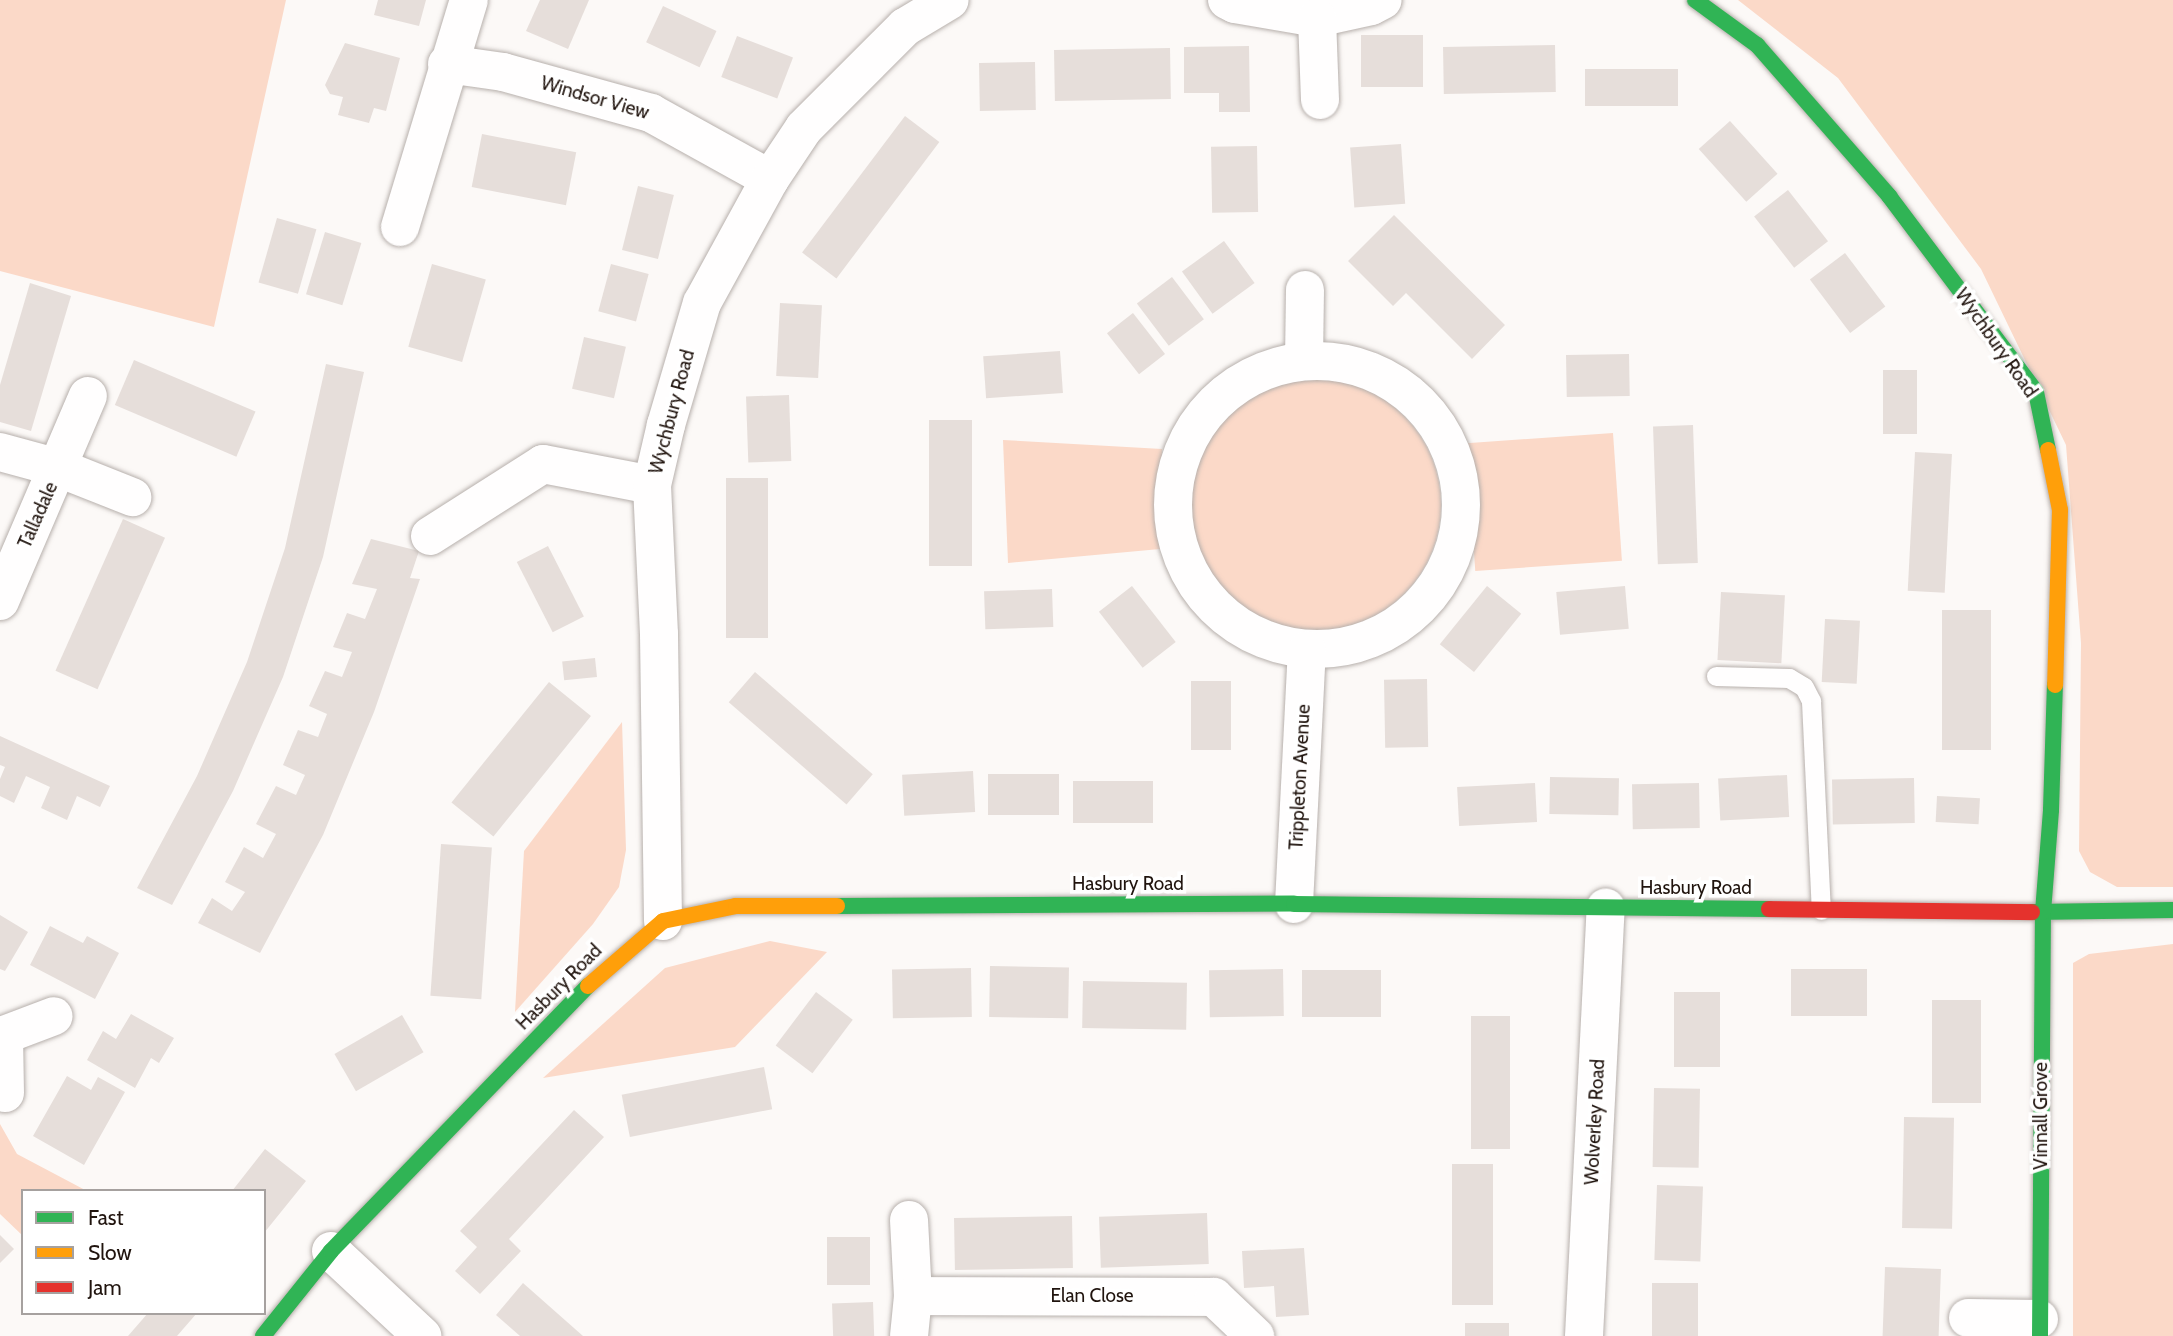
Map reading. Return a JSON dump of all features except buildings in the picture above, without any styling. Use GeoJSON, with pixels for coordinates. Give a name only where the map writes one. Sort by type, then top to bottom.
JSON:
{"type":"FeatureCollection","features":[{"type":"Feature","properties":{"kind":"street"},"geometry":{"type":"LineString","coordinates":[[400,227],[447,64],[469,0]]}},
{"type":"Feature","properties":{"kind":"street","name":"Wychbury Road"},"geometry":{"type":"LineString","coordinates":[[663,921],[659,634],[652,485],[666,425],[702,303],[770,179],[804,128],[905,27],[950,0]]}},
{"type":"Feature","properties":{"kind":"street"},"geometry":{"type":"LineString","coordinates":[[1227,0],[1236,5],[1317,18],[1371,6],[1382,0]]}},
{"type":"Feature","properties":{"kind":"street","name":"Wychbury Road"},"geometry":{"type":"LineString","coordinates":[[1695,0],[1757,45],[1880,186],[2036,392],[2060,510],[2051,810],[2043,912]]}},
{"type":"Feature","properties":{"kind":"street"},"geometry":{"type":"LineString","coordinates":[[1317,18],[1320,100]]}},
{"type":"Feature","properties":{"kind":"street","name":"Windsor View"},"geometry":{"type":"LineString","coordinates":[[447,64],[503,72],[651,113],[770,179]]}},
{"type":"Feature","properties":{"kind":"street"},"geometry":{"type":"LineString","coordinates":[[1304,361],[1305,290]]}},
{"type":"Feature","properties":{"kind":"street"},"geometry":{"type":"LineString","coordinates":[[1304,361],[1351,364],[1395,383],[1430,415],[1448,446],[1454,457],[1462,503],[1455,551],[1432,593],[1398,626],[1354,645],[1307,650],[1260,639],[1220,614],[1190,576],[1174,531],[1173,483],[1188,438],[1217,400],[1257,373],[1304,361]]}},
{"type":"Feature","properties":{"kind":"street","name":"Talladale"},"geometry":{"type":"LineString","coordinates":[[0,601],[88,396]]}},
{"type":"Feature","properties":{"kind":"street","name":"Talladale"},"geometry":{"type":"LineString","coordinates":[[0,452],[59,468],[132,497]]}},
{"type":"Feature","properties":{"kind":"street"},"geometry":{"type":"LineString","coordinates":[[430,536],[543,464],[652,485]]}},
{"type":"Feature","properties":{"kind":"street","name":"Trippleton Avenue"},"geometry":{"type":"LineString","coordinates":[[1294,904],[1307,650]]}},
{"type":"Feature","properties":{"kind":"street","name":"Hasbury Road"},"geometry":{"type":"LineString","coordinates":[[263,1336],[331,1251],[609,965],[663,921],[736,906],[1294,904],[2043,912],[2173,910]]}},
{"type":"Feature","properties":{"kind":"street","name":"Wolverley Road"},"geometry":{"type":"LineString","coordinates":[[1584,1336],[1606,908]]}},
{"type":"Feature","properties":{"kind":"street","name":"Vinnall Grove"},"geometry":{"type":"LineString","coordinates":[[1968,1318],[2040,1328],[2043,912]]}},
{"type":"Feature","properties":{"kind":"street"},"geometry":{"type":"LineString","coordinates":[[5,1093],[2,1034],[54,1016]]}},
{"type":"Feature","properties":{"kind":"street"},"geometry":{"type":"LineString","coordinates":[[909,1220],[913,1296],[909,1336]]}},
{"type":"Feature","properties":{"kind":"street"},"geometry":{"type":"LineString","coordinates":[[331,1251],[422,1336]]}},
{"type":"Feature","properties":{"kind":"street","name":"Elan Close"},"geometry":{"type":"LineString","coordinates":[[913,1296],[1214,1297],[1255,1336]]}},
{"type":"Feature","properties":{"kind":"lane"},"geometry":{"type":"LineString","coordinates":[[1716,676],[1789,678],[1804,687],[1811,701],[1821,910]]}},
{"type":"Feature","properties":{"kind":"shaded area"},"geometry":{"type":"Polygon","coordinates":[[[0,0],[286,0],[214,327],[0,271],[0,0]]]}},
{"type":"Feature","properties":{"kind":"shaded area"},"geometry":{"type":"Polygon","coordinates":[[[1738,0],[2173,0],[2173,887],[2117,887],[2090,872],[2079,851],[2081,643],[2066,445],[1981,269],[1838,78],[1738,0]]]}},
{"type":"Feature","properties":{"kind":"shaded area"},"geometry":{"type":"Polygon","coordinates":[[[1315,379],[1340,382],[1363,389],[1385,400],[1404,416],[1420,435],[1431,457],[1438,480],[1441,505],[1438,530],[1431,553],[1420,575],[1404,594],[1385,610],[1363,621],[1340,628],[1315,631],[1290,628],[1267,621],[1245,610],[1226,594],[1210,575],[1199,553],[1192,530],[1189,505],[1192,480],[1199,457],[1210,435],[1226,416],[1245,400],[1267,389],[1290,382],[1315,379]]]}},
{"type":"Feature","properties":{"kind":"shaded area"},"geometry":{"type":"Polygon","coordinates":[[[1613,433],[1622,561],[1475,571],[1466,443],[1613,433]]]}},
{"type":"Feature","properties":{"kind":"shaded area"},"geometry":{"type":"Polygon","coordinates":[[[1003,440],[1162,449],[1160,549],[1008,563],[1003,440]]]}},
{"type":"Feature","properties":{"kind":"shaded area"},"geometry":{"type":"Polygon","coordinates":[[[622,722],[626,850],[619,887],[593,924],[515,1012],[524,851],[622,722]]]}},
{"type":"Feature","properties":{"kind":"shaded area"},"geometry":{"type":"Polygon","coordinates":[[[770,941],[827,952],[735,1047],[543,1078],[665,968],[770,941]]]}},
{"type":"Feature","properties":{"kind":"shaded area"},"geometry":{"type":"Polygon","coordinates":[[[2173,944],[2173,1336],[2073,1336],[2073,963],[2089,954],[2173,944]]]}},
{"type":"Feature","properties":{"kind":"shaded area"},"geometry":{"type":"Polygon","coordinates":[[[0,1124],[17,1154],[83,1189],[21,1189],[21,1234],[0,1214],[0,1124]]]}},
{"type":"Feature","properties":{"kind":"traffic: fast"},"geometry":{"type":"LineString","coordinates":[[1695,0],[1757,45],[1889,196],[2036,392],[2048,450]]}},
{"type":"Feature","properties":{"kind":"traffic: fast"},"geometry":{"type":"LineString","coordinates":[[2040,1336],[2043,912],[2051,810],[2055,685]]}},
{"type":"Feature","properties":{"kind":"traffic: fast"},"geometry":{"type":"LineString","coordinates":[[837,906],[1294,904],[1769,909]]}},
{"type":"Feature","properties":{"kind":"traffic: fast"},"geometry":{"type":"LineString","coordinates":[[2032,912],[2173,910]]}},
{"type":"Feature","properties":{"kind":"traffic: fast"},"geometry":{"type":"LineString","coordinates":[[263,1336],[331,1251],[588,986]]}},
{"type":"Feature","properties":{"kind":"traffic: slow"},"geometry":{"type":"LineString","coordinates":[[2048,450],[2060,510],[2055,685]]}},
{"type":"Feature","properties":{"kind":"traffic: slow"},"geometry":{"type":"LineString","coordinates":[[588,986],[663,921],[736,906],[837,906]]}},
{"type":"Feature","properties":{"kind":"traffic: jam"},"geometry":{"type":"LineString","coordinates":[[1769,909],[2032,912]]}}]}
